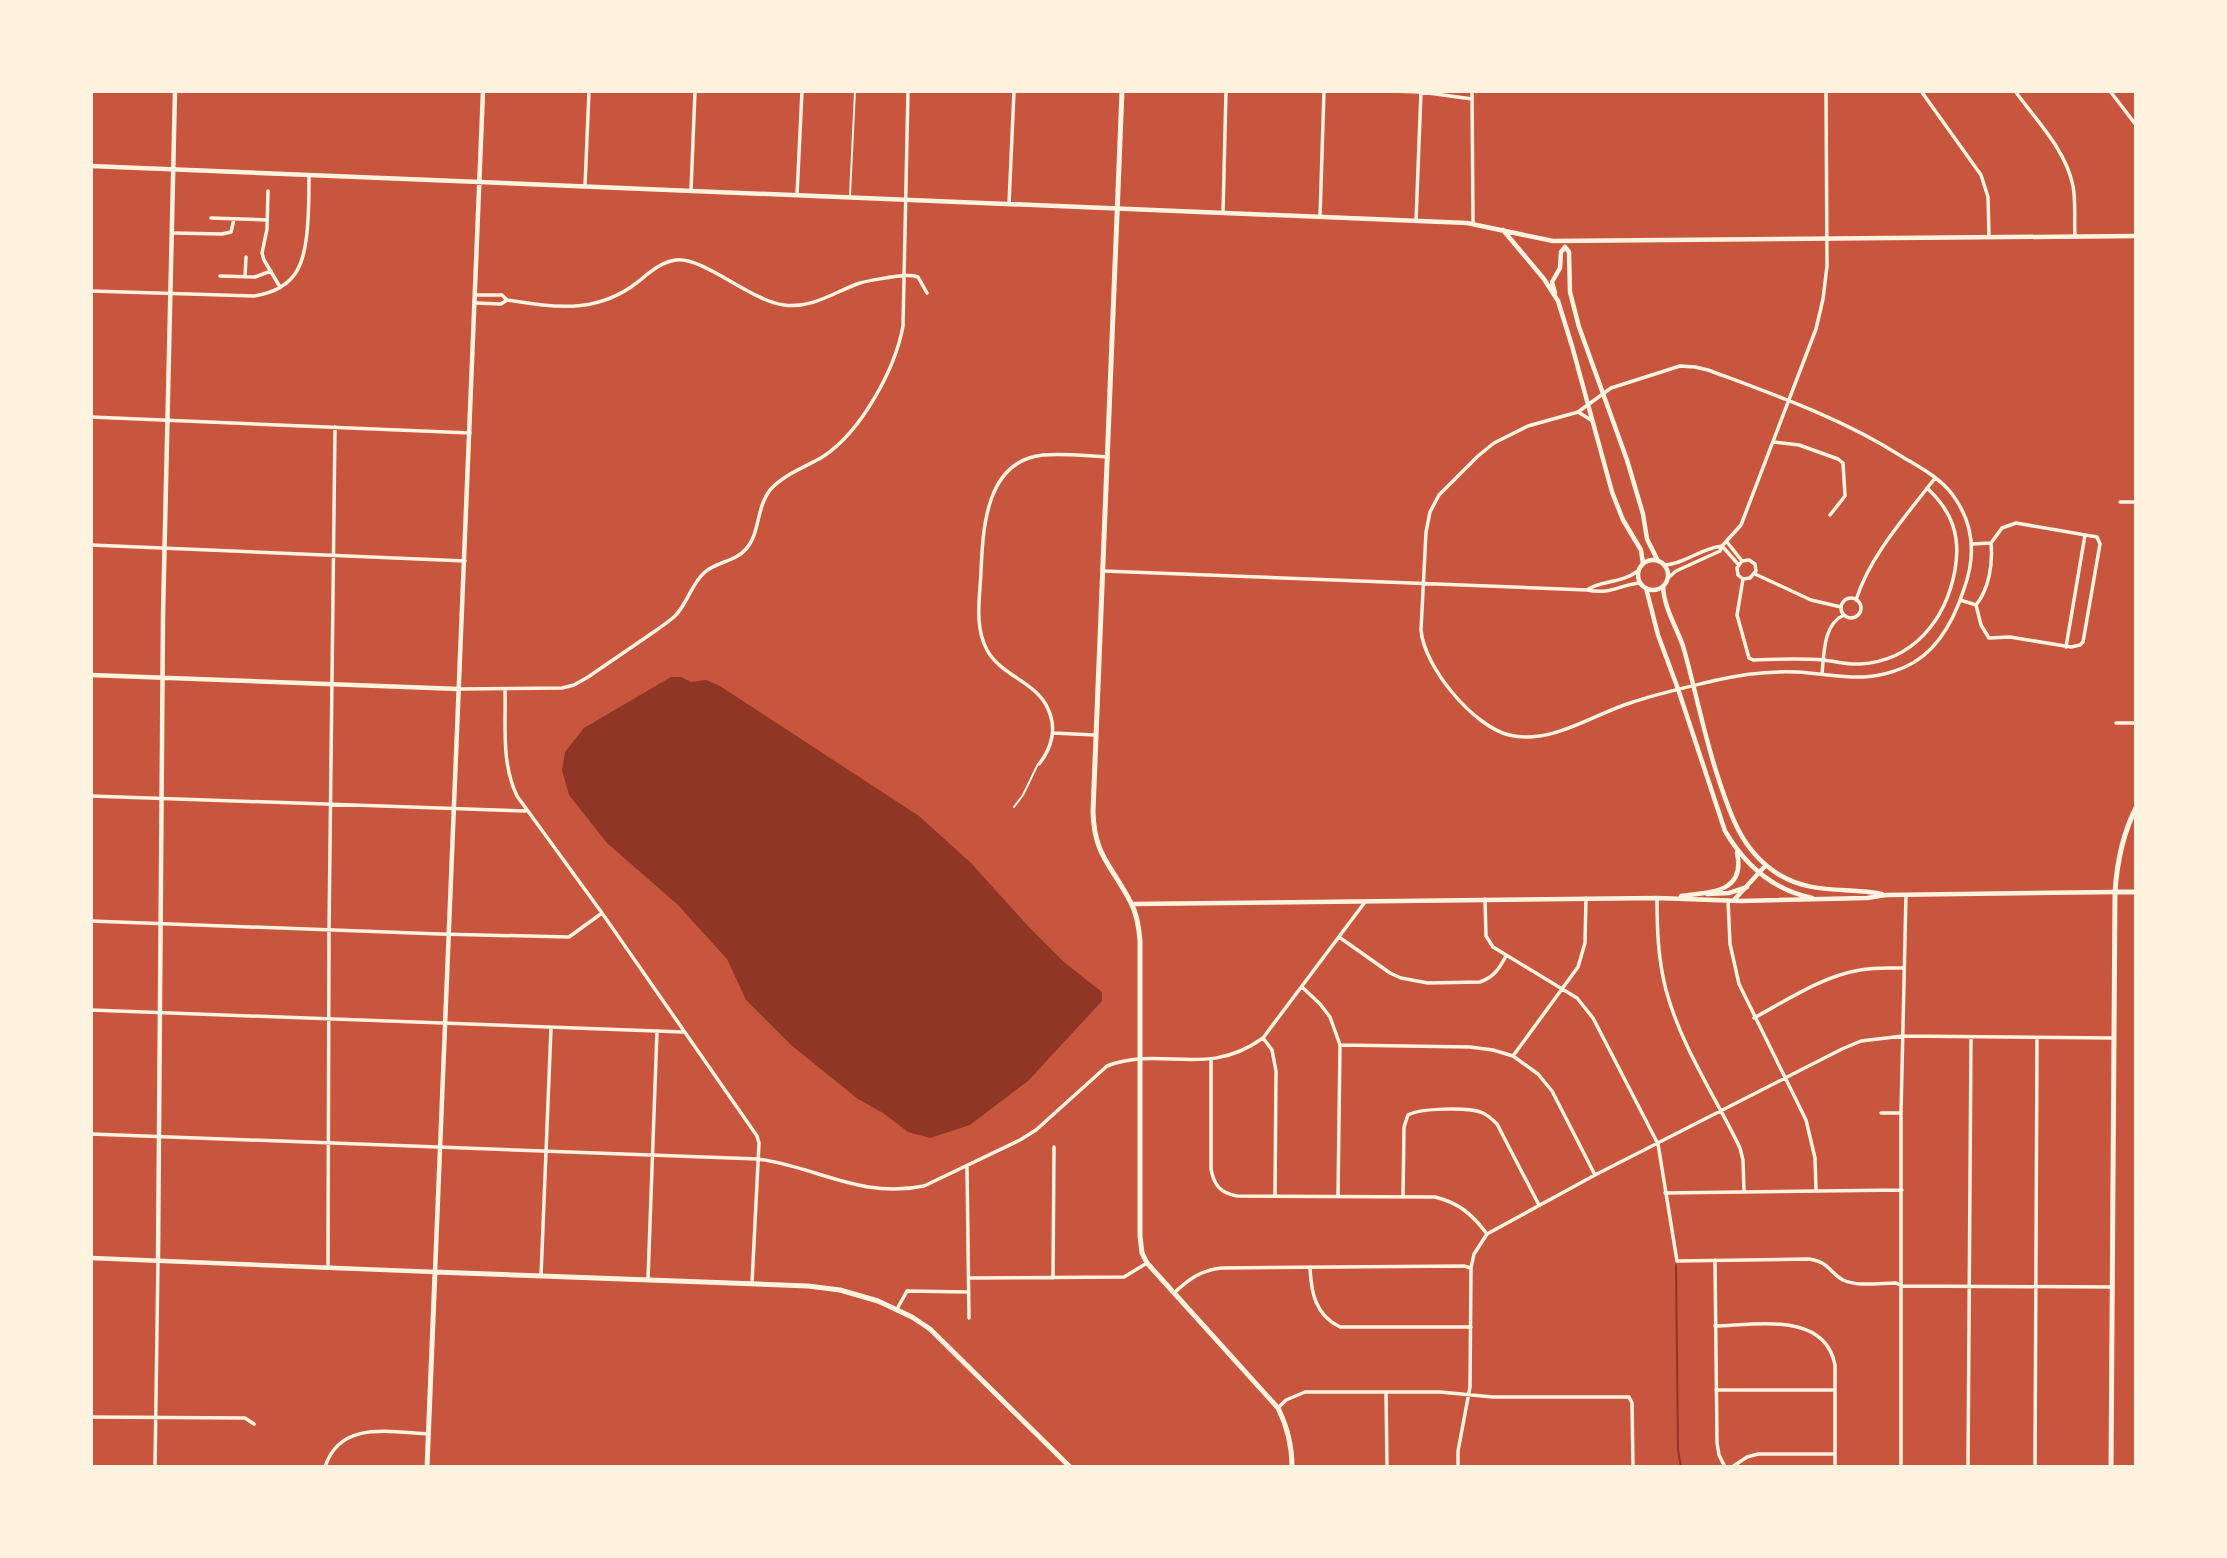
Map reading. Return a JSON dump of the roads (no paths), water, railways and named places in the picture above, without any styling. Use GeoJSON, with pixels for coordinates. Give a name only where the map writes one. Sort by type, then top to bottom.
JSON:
{"type":"FeatureCollection","features":[{"type":"Feature","properties":{"kind":"main road"},"geometry":{"type":"LineString","coordinates":[[158,1260],[161,799],[175,91]]}},
{"type":"Feature","properties":{"kind":"main road"},"geometry":{"type":"LineString","coordinates":[[427,1467],[483,91]]}},
{"type":"Feature","properties":{"kind":"main road"},"geometry":{"type":"LineString","coordinates":[[1122,91],[1093,811],[1101,856],[1132,904],[1140,941],[1142,1253],[1147,1264],[1278,1408],[1288,1430],[1292,1467]]}},
{"type":"Feature","properties":{"kind":"main road"},"geometry":{"type":"LineString","coordinates":[[91,166],[1416,221],[1472,224],[1545,239],[1564,240],[2136,236]]}},
{"type":"Feature","properties":{"kind":"main road"},"geometry":{"type":"LineString","coordinates":[[1502,229],[1544,279],[1558,301]]}},
{"type":"Feature","properties":{"kind":"main road"},"geometry":{"type":"LineString","coordinates":[[1564,240],[1569,252],[1570,292],[1579,327],[1643,514],[1647,539],[1658,561]]}},
{"type":"Feature","properties":{"kind":"main road"},"geometry":{"type":"LineString","coordinates":[[1565,247],[1561,252],[1560,268],[1552,282],[1573,346],[1612,492],[1623,520],[1641,550],[1643,564]]}},
{"type":"Feature","properties":{"kind":"main road"},"geometry":{"type":"LineString","coordinates":[[1652,560],[1658,561],[1664,565],[1668,578],[1662,586],[1651,590],[1640,583],[1638,571],[1643,564],[1652,560]]}},
{"type":"Feature","properties":{"kind":"main road"},"geometry":{"type":"LineString","coordinates":[[1662,586],[1664,603],[1683,648],[1732,818],[1747,846],[1778,875],[1809,888],[1824,891],[1866,891],[1886,895]]}},
{"type":"Feature","properties":{"kind":"main road"},"geometry":{"type":"LineString","coordinates":[[1646,588],[1658,635],[1720,818],[1737,852],[1740,868],[1734,881],[1720,890],[1673,898]]}},
{"type":"Feature","properties":{"kind":"main road"},"geometry":{"type":"LineString","coordinates":[[91,675],[459,689]]}},
{"type":"Feature","properties":{"kind":"main road"},"geometry":{"type":"LineString","coordinates":[[2111,1467],[2115,892],[2122,843],[2136,808]]}},
{"type":"Feature","properties":{"kind":"main road"},"geometry":{"type":"LineString","coordinates":[[1737,852],[1759,873],[1785,890],[1820,900]]}},
{"type":"Feature","properties":{"kind":"main road"},"geometry":{"type":"LineString","coordinates":[[1731,900],[1766,866]]}},
{"type":"Feature","properties":{"kind":"main road"},"geometry":{"type":"LineString","coordinates":[[1695,894],[1729,894],[1747,887]]}},
{"type":"Feature","properties":{"kind":"main road"},"geometry":{"type":"LineString","coordinates":[[1132,904],[1586,898],[1820,900],[1886,895],[2136,892]]}},
{"type":"Feature","properties":{"kind":"main road"},"geometry":{"type":"LineString","coordinates":[[91,1258],[752,1283],[840,1290],[897,1309],[942,1339],[1070,1467]]}},
{"type":"Feature","properties":{"kind":"street"},"geometry":{"type":"LineString","coordinates":[[585,186],[589,91]]}},
{"type":"Feature","properties":{"kind":"street"},"geometry":{"type":"LineString","coordinates":[[691,190],[695,91]]}},
{"type":"Feature","properties":{"kind":"street"},"geometry":{"type":"LineString","coordinates":[[797,195],[802,91]]}},
{"type":"Feature","properties":{"kind":"street"},"geometry":{"type":"LineString","coordinates":[[459,689],[562,688],[574,685],[668,622],[682,607],[702,574],[714,565],[736,558],[750,545],[761,507],[772,488],[836,446],[863,416],[886,374],[902,331],[908,91]]}},
{"type":"Feature","properties":{"kind":"street"},"geometry":{"type":"LineString","coordinates":[[1009,204],[1014,91]]}},
{"type":"Feature","properties":{"kind":"street"},"geometry":{"type":"LineString","coordinates":[[1223,213],[1226,91]]}},
{"type":"Feature","properties":{"kind":"street"},"geometry":{"type":"LineString","coordinates":[[1320,217],[1324,91]]}},
{"type":"Feature","properties":{"kind":"street"},"geometry":{"type":"LineString","coordinates":[[1392,91],[1472,99]]}},
{"type":"Feature","properties":{"kind":"street"},"geometry":{"type":"LineString","coordinates":[[1472,91],[1472,224]]}},
{"type":"Feature","properties":{"kind":"street"},"geometry":{"type":"LineString","coordinates":[[1664,565],[1675,564],[1703,550],[1721,546],[1737,530],[1774,442],[1821,311],[1827,238],[1826,91]]}},
{"type":"Feature","properties":{"kind":"street"},"geometry":{"type":"LineString","coordinates":[[1921,91],[1981,175],[1988,197],[1989,237]]}},
{"type":"Feature","properties":{"kind":"street"},"geometry":{"type":"LineString","coordinates":[[2015,91],[2058,149],[2067,167],[2074,191],[2075,236]]}},
{"type":"Feature","properties":{"kind":"street"},"geometry":{"type":"LineString","coordinates":[[1416,221],[1421,92]]}},
{"type":"Feature","properties":{"kind":"street"},"geometry":{"type":"LineString","coordinates":[[2111,92],[2136,125]]}},
{"type":"Feature","properties":{"kind":"street"},"geometry":{"type":"LineString","coordinates":[[91,291],[254,296],[281,287],[295,275],[304,255],[309,175]]}},
{"type":"Feature","properties":{"kind":"street"},"geometry":{"type":"LineString","coordinates":[[268,191],[262,253],[281,287]]}},
{"type":"Feature","properties":{"kind":"street"},"geometry":{"type":"LineString","coordinates":[[211,218],[267,220]]}},
{"type":"Feature","properties":{"kind":"street"},"geometry":{"type":"LineString","coordinates":[[173,233],[222,234],[230,232],[234,219]]}},
{"type":"Feature","properties":{"kind":"street"},"geometry":{"type":"LineString","coordinates":[[245,277],[246,257]]}},
{"type":"Feature","properties":{"kind":"street"},"geometry":{"type":"LineString","coordinates":[[476,295],[502,295],[507,300],[589,306],[615,296],[663,264],[676,260],[694,262],[762,299],[783,305],[814,303],[862,283],[904,275],[914,275],[921,279],[927,293]]}},
{"type":"Feature","properties":{"kind":"street"},"geometry":{"type":"LineString","coordinates":[[220,276],[261,276],[271,271]]}},
{"type":"Feature","properties":{"kind":"street"},"geometry":{"type":"LineString","coordinates":[[476,303],[501,304],[507,300]]}},
{"type":"Feature","properties":{"kind":"street"},"geometry":{"type":"LineString","coordinates":[[1695,366],[1789,401],[1853,428],[1935,478],[1953,495],[1969,528],[1972,544],[1970,570],[1961,600],[1940,639],[1909,666],[1882,675],[1866,678],[1782,672],[1757,673],[1678,689],[1626,704],[1546,735],[1531,737],[1503,733],[1473,714],[1432,666],[1422,638],[1423,584],[1427,525],[1432,507],[1444,490],[1478,456],[1504,437],[1528,426],[1578,412],[1603,393],[1667,369],[1695,366]]}},
{"type":"Feature","properties":{"kind":"street"},"geometry":{"type":"LineString","coordinates":[[1578,412],[1591,420]]}},
{"type":"Feature","properties":{"kind":"street"},"geometry":{"type":"LineString","coordinates":[[91,417],[470,433]]}},
{"type":"Feature","properties":{"kind":"street"},"geometry":{"type":"LineString","coordinates":[[328,1268],[335,427]]}},
{"type":"Feature","properties":{"kind":"street"},"geometry":{"type":"LineString","coordinates":[[1774,442],[1799,444],[1843,463],[1845,496],[1830,514]]}},
{"type":"Feature","properties":{"kind":"street"},"geometry":{"type":"LineString","coordinates":[[1038,764],[1049,748],[1053,733],[1045,702],[998,665],[990,656],[982,638],[979,611],[985,521],[990,501],[1000,481],[1011,469],[1024,461],[1046,454],[1108,457]]}},
{"type":"Feature","properties":{"kind":"street"},"geometry":{"type":"LineString","coordinates":[[1822,674],[1830,629],[1838,617],[1844,615],[1852,618],[1859,613],[1860,607],[1856,600],[1861,585],[1877,557],[1935,478]]}},
{"type":"Feature","properties":{"kind":"street"},"geometry":{"type":"LineString","coordinates":[[1743,579],[1737,615],[1749,658],[1753,660],[1824,660],[1854,664],[1886,659],[1902,653],[1917,643],[1936,621],[1953,580],[1958,545],[1951,516],[1927,488]]}},
{"type":"Feature","properties":{"kind":"street"},"geometry":{"type":"LineString","coordinates":[[2120,502],[2136,502]]}},
{"type":"Feature","properties":{"kind":"street"},"geometry":{"type":"LineString","coordinates":[[2016,523],[2085,535],[2097,537],[2100,544],[2083,642],[2076,647],[2066,647],[2010,637],[1989,638],[1981,625],[1976,605],[1986,590],[1991,543],[2002,528],[2016,523]]}},
{"type":"Feature","properties":{"kind":"street"},"geometry":{"type":"LineString","coordinates":[[2066,647],[2085,535]]}},
{"type":"Feature","properties":{"kind":"street"},"geometry":{"type":"LineString","coordinates":[[1727,541],[1742,561]]}},
{"type":"Feature","properties":{"kind":"street"},"geometry":{"type":"LineString","coordinates":[[1972,544],[1991,543]]}},
{"type":"Feature","properties":{"kind":"street"},"geometry":{"type":"LineString","coordinates":[[91,545],[465,561]]}},
{"type":"Feature","properties":{"kind":"street"},"geometry":{"type":"LineString","coordinates":[[1721,546],[1738,565],[1738,575],[1743,579],[1751,579],[1755,574],[1755,564],[1749,560],[1738,565]]}},
{"type":"Feature","properties":{"kind":"street"},"geometry":{"type":"LineString","coordinates":[[1668,578],[1720,551],[1721,546]]}},
{"type":"Feature","properties":{"kind":"street"},"geometry":{"type":"LineString","coordinates":[[1101,571],[1587,590],[1601,593],[1626,584],[1640,583]]}},
{"type":"Feature","properties":{"kind":"street"},"geometry":{"type":"LineString","coordinates":[[1587,590],[1593,586],[1626,579],[1638,571]]}},
{"type":"Feature","properties":{"kind":"street"},"geometry":{"type":"LineString","coordinates":[[1755,574],[1811,600],[1841,607]]}},
{"type":"Feature","properties":{"kind":"street"},"geometry":{"type":"LineString","coordinates":[[1841,607],[1846,599],[1856,600]]}},
{"type":"Feature","properties":{"kind":"street"},"geometry":{"type":"LineString","coordinates":[[1961,600],[1976,605]]}},
{"type":"Feature","properties":{"kind":"street"},"geometry":{"type":"LineString","coordinates":[[1841,607],[1844,615]]}},
{"type":"Feature","properties":{"kind":"street"},"geometry":{"type":"LineString","coordinates":[[505,689],[507,771],[517,796],[755,1131],[759,1143],[752,1283]]}},
{"type":"Feature","properties":{"kind":"street"},"geometry":{"type":"LineString","coordinates":[[2116,723],[2136,723]]}},
{"type":"Feature","properties":{"kind":"street"},"geometry":{"type":"LineString","coordinates":[[1053,733],[1095,735]]}},
{"type":"Feature","properties":{"kind":"street"},"geometry":{"type":"LineString","coordinates":[[91,796],[527,811]]}},
{"type":"Feature","properties":{"kind":"street"},"geometry":{"type":"LineString","coordinates":[[1901,1467],[1901,1113],[1906,895]]}},
{"type":"Feature","properties":{"kind":"street"},"geometry":{"type":"LineString","coordinates":[[1513,1056],[1562,990],[1583,956],[1586,898]]}},
{"type":"Feature","properties":{"kind":"street"},"geometry":{"type":"LineString","coordinates":[[1657,898],[1659,955],[1667,992],[1681,1031],[1740,1148],[1744,1192]]}},
{"type":"Feature","properties":{"kind":"street"},"geometry":{"type":"LineString","coordinates":[[1485,899],[1486,936],[1493,947],[1577,998],[1593,1017],[1658,1144],[1677,1261],[1818,1260],[1829,1266],[1841,1279],[1850,1282],[1896,1283],[1902,1286],[2112,1287]]}},
{"type":"Feature","properties":{"kind":"street"},"geometry":{"type":"LineString","coordinates":[[1731,900],[1728,931],[1739,984],[1806,1120],[1815,1158],[1816,1190]]}},
{"type":"Feature","properties":{"kind":"street"},"geometry":{"type":"LineString","coordinates":[[91,1134],[758,1159],[787,1164],[836,1181],[894,1190],[924,1186],[998,1152],[1036,1130],[1107,1066],[1140,1059],[1211,1060],[1241,1052],[1263,1038],[1365,901]]}},
{"type":"Feature","properties":{"kind":"street"},"geometry":{"type":"LineString","coordinates":[[91,920],[569,937],[602,913]]}},
{"type":"Feature","properties":{"kind":"street"},"geometry":{"type":"LineString","coordinates":[[1339,937],[1390,973],[1415,982],[1480,982],[1498,972],[1506,956]]}},
{"type":"Feature","properties":{"kind":"street"},"geometry":{"type":"LineString","coordinates":[[1754,1018],[1847,972],[1905,968]]}},
{"type":"Feature","properties":{"kind":"street"},"geometry":{"type":"LineString","coordinates":[[1301,987],[1330,1017],[1340,1045],[1338,1196]]}},
{"type":"Feature","properties":{"kind":"street"},"geometry":{"type":"LineString","coordinates":[[91,1010],[684,1032]]}},
{"type":"Feature","properties":{"kind":"street"},"geometry":{"type":"LineString","coordinates":[[541,1276],[551,1028]]}},
{"type":"Feature","properties":{"kind":"street"},"geometry":{"type":"LineString","coordinates":[[648,1279],[657,1031]]}},
{"type":"Feature","properties":{"kind":"street"},"geometry":{"type":"LineString","coordinates":[[1458,1467],[1458,1451],[1469,1394],[1471,1268],[1474,1254],[1487,1234],[1595,1175],[1861,1041],[1903,1036],[2114,1038]]}},
{"type":"Feature","properties":{"kind":"street"},"geometry":{"type":"LineString","coordinates":[[1968,1467],[1970,1037]]}},
{"type":"Feature","properties":{"kind":"street"},"geometry":{"type":"LineString","coordinates":[[1263,1038],[1272,1050],[1276,1071],[1275,1196]]}},
{"type":"Feature","properties":{"kind":"street"},"geometry":{"type":"LineString","coordinates":[[2035,1467],[2037,1038]]}},
{"type":"Feature","properties":{"kind":"street"},"geometry":{"type":"LineString","coordinates":[[1340,1045],[1470,1047],[1513,1056],[1538,1074],[1552,1091],[1595,1175]]}},
{"type":"Feature","properties":{"kind":"street"},"geometry":{"type":"LineString","coordinates":[[1211,1060],[1211,1169],[1213,1181],[1226,1194],[1435,1197],[1469,1212],[1487,1234]]}},
{"type":"Feature","properties":{"kind":"street"},"geometry":{"type":"LineString","coordinates":[[1404,1197],[1404,1127],[1408,1115],[1419,1111],[1475,1110],[1497,1124],[1539,1205]]}},
{"type":"Feature","properties":{"kind":"street"},"geometry":{"type":"LineString","coordinates":[[1881,1113],[1901,1113]]}},
{"type":"Feature","properties":{"kind":"street"},"geometry":{"type":"LineString","coordinates":[[1053,1278],[1054,1147]]}},
{"type":"Feature","properties":{"kind":"street"},"geometry":{"type":"LineString","coordinates":[[967,1166],[969,1318]]}},
{"type":"Feature","properties":{"kind":"street"},"geometry":{"type":"LineString","coordinates":[[1665,1193],[1902,1190]]}},
{"type":"Feature","properties":{"kind":"street"},"geometry":{"type":"LineString","coordinates":[[155,1467],[158,1260]]}},
{"type":"Feature","properties":{"kind":"street"},"geometry":{"type":"LineString","coordinates":[[1714,1260],[1717,1448],[1725,1467]]}},
{"type":"Feature","properties":{"kind":"street"},"geometry":{"type":"LineString","coordinates":[[969,1278],[1124,1277],[1147,1264]]}},
{"type":"Feature","properties":{"kind":"street"},"geometry":{"type":"LineString","coordinates":[[1310,1267],[1311,1285],[1318,1307],[1324,1317],[1340,1327],[1471,1327]]}},
{"type":"Feature","properties":{"kind":"street"},"geometry":{"type":"LineString","coordinates":[[1174,1293],[1189,1279],[1211,1269],[1471,1268]]}},
{"type":"Feature","properties":{"kind":"street"},"geometry":{"type":"LineString","coordinates":[[897,1309],[906,1291],[968,1292]]}},
{"type":"Feature","properties":{"kind":"street"},"geometry":{"type":"LineString","coordinates":[[1715,1326],[1795,1325],[1812,1331],[1828,1346],[1835,1365],[1835,1467]]}},
{"type":"Feature","properties":{"kind":"street"},"geometry":{"type":"LineString","coordinates":[[1828,1346],[1835,1342]]}},
{"type":"Feature","properties":{"kind":"street"},"geometry":{"type":"LineString","coordinates":[[1716,1390],[1835,1390]]}},
{"type":"Feature","properties":{"kind":"street"},"geometry":{"type":"LineString","coordinates":[[1278,1408],[1286,1400],[1305,1392],[1469,1394],[1493,1397],[1629,1396],[1632,1403],[1633,1467]]}},
{"type":"Feature","properties":{"kind":"street"},"geometry":{"type":"LineString","coordinates":[[1386,1392],[1387,1467]]}},
{"type":"Feature","properties":{"kind":"street"},"geometry":{"type":"LineString","coordinates":[[91,1417],[244,1418],[254,1424]]}},
{"type":"Feature","properties":{"kind":"street"},"geometry":{"type":"LineString","coordinates":[[325,1467],[332,1451],[354,1434],[429,1434]]}},
{"type":"Feature","properties":{"kind":"street"},"geometry":{"type":"LineString","coordinates":[[1732,1467],[1747,1457],[1758,1454],[1835,1454]]}},
{"type":"Feature","properties":{"kind":"lane"},"geometry":{"type":"LineString","coordinates":[[850,197],[855,91]]}},
{"type":"Feature","properties":{"kind":"lane"},"geometry":{"type":"LineString","coordinates":[[1014,807],[1038,764]]}},
{"type":"Feature","properties":{"kind":"waterway"},"geometry":{"type":"LineString","coordinates":[[1676,1265],[1678,1450],[1681,1467]]}}]}
